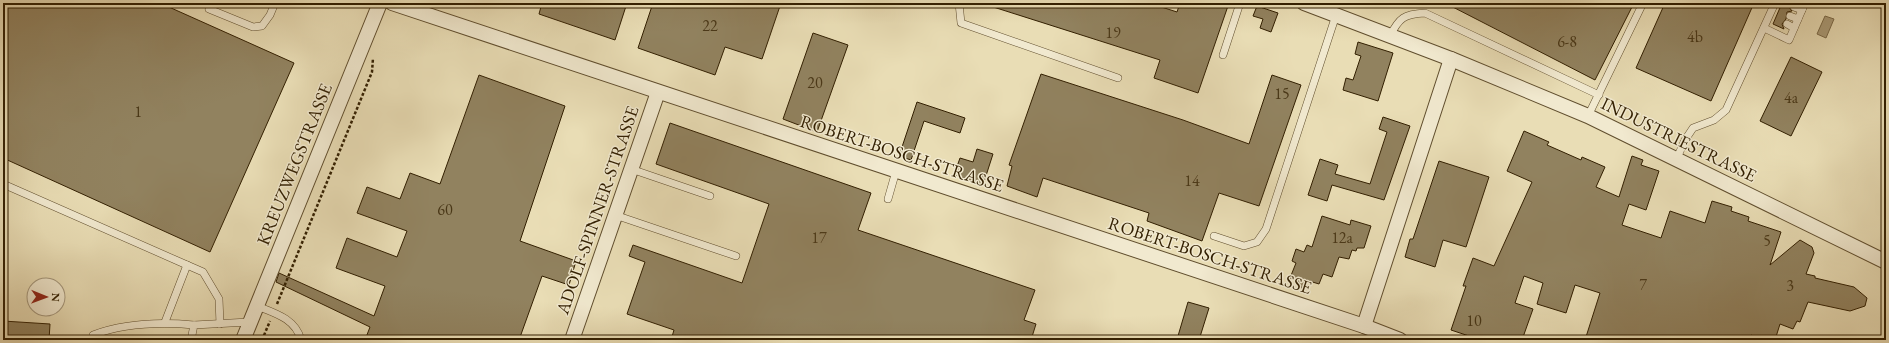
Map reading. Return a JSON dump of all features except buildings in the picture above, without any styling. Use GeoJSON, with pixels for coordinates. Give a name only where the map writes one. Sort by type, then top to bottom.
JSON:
{"type":"FeatureCollection","features":[{"type":"Feature","properties":{"kind":"street","name":"KREUZWEGSTRASSE"},"geometry":{"type":"LineString","coordinates":[[243,340],[249,322],[257,306],[380,3]]}},
{"type":"Feature","properties":{"kind":"street","name":"ROBERT-BOSCH-STRASSE"},"geometry":{"type":"LineString","coordinates":[[392,3],[1364,326],[1400,340]]}},
{"type":"Feature","properties":{"kind":"street","name":"INDUSTRIESTRASSE"},"geometry":{"type":"LineString","coordinates":[[1304,3],[1451,59],[1588,116],[1677,158],[1886,262]]}},
{"type":"Feature","properties":{"kind":"street"},"geometry":{"type":"LineString","coordinates":[[1364,326],[1451,59]]}},
{"type":"Feature","properties":{"kind":"street","name":"ADOLF-SPINNER-STRASSE"},"geometry":{"type":"LineString","coordinates":[[572,340],[658,92]]}},
{"type":"Feature","properties":{"kind":"lane"},"geometry":{"type":"LineString","coordinates":[[209,9],[253,27],[262,26],[270,15],[275,3]]}},
{"type":"Feature","properties":{"kind":"lane"},"geometry":{"type":"LineString","coordinates":[[959,3],[961,23],[1118,78]]}},
{"type":"Feature","properties":{"kind":"lane"},"geometry":{"type":"LineString","coordinates":[[1223,55],[1240,3]]}},
{"type":"Feature","properties":{"kind":"lane"},"geometry":{"type":"LineString","coordinates":[[1588,116],[1643,3]]}},
{"type":"Feature","properties":{"kind":"lane"},"geometry":{"type":"LineString","coordinates":[[1764,28],[1789,40],[1806,3]]}},
{"type":"Feature","properties":{"kind":"lane"},"geometry":{"type":"LineString","coordinates":[[1677,158],[1685,140],[1693,128],[1714,120],[1726,110],[1764,28],[1772,18],[1775,7]]}},
{"type":"Feature","properties":{"kind":"lane"},"geometry":{"type":"LineString","coordinates":[[1794,7],[1802,10]]}},
{"type":"Feature","properties":{"kind":"lane"},"geometry":{"type":"LineString","coordinates":[[1390,36],[1398,21],[1411,13],[1425,13],[1599,95]]}},
{"type":"Feature","properties":{"kind":"lane"},"geometry":{"type":"LineString","coordinates":[[1214,236],[1244,246],[1257,242],[1266,229],[1336,15]]}},
{"type":"Feature","properties":{"kind":"lane"},"geometry":{"type":"LineString","coordinates":[[1790,16],[1798,19]]}},
{"type":"Feature","properties":{"kind":"lane"},"geometry":{"type":"LineString","coordinates":[[1786,24],[1794,28]]}},
{"type":"Feature","properties":{"kind":"lane"},"geometry":{"type":"LineString","coordinates":[[631,169],[710,196]]}},
{"type":"Feature","properties":{"kind":"lane"},"geometry":{"type":"LineString","coordinates":[[888,198],[896,171]]}},
{"type":"Feature","properties":{"kind":"lane"},"geometry":{"type":"LineString","coordinates":[[3,184],[203,272],[219,299],[220,324]]}},
{"type":"Feature","properties":{"kind":"lane"},"geometry":{"type":"LineString","coordinates":[[615,215],[736,256]]}},
{"type":"Feature","properties":{"kind":"lane"},"geometry":{"type":"LineString","coordinates":[[165,322],[188,265]]}},
{"type":"Feature","properties":{"kind":"lane"},"geometry":{"type":"LineString","coordinates":[[257,306],[292,322],[299,331],[302,340]]}},
{"type":"Feature","properties":{"kind":"lane"},"geometry":{"type":"LineString","coordinates":[[92,340],[93,335],[106,331],[165,322],[194,325],[249,322]]}},
{"type":"Feature","properties":{"kind":"lane"},"geometry":{"type":"LineString","coordinates":[[191,340],[194,325]]}},
{"type":"Feature","properties":{"kind":"path"},"geometry":{"type":"LineString","coordinates":[[262,340],[372,72],[374,53]]}},
{"type":"Feature","properties":{"kind":"shaded area"},"geometry":{"type":"Polygon","coordinates":[[[1825,16],[1834,19],[1826,38],[1817,34],[1825,16]]]}}]}
